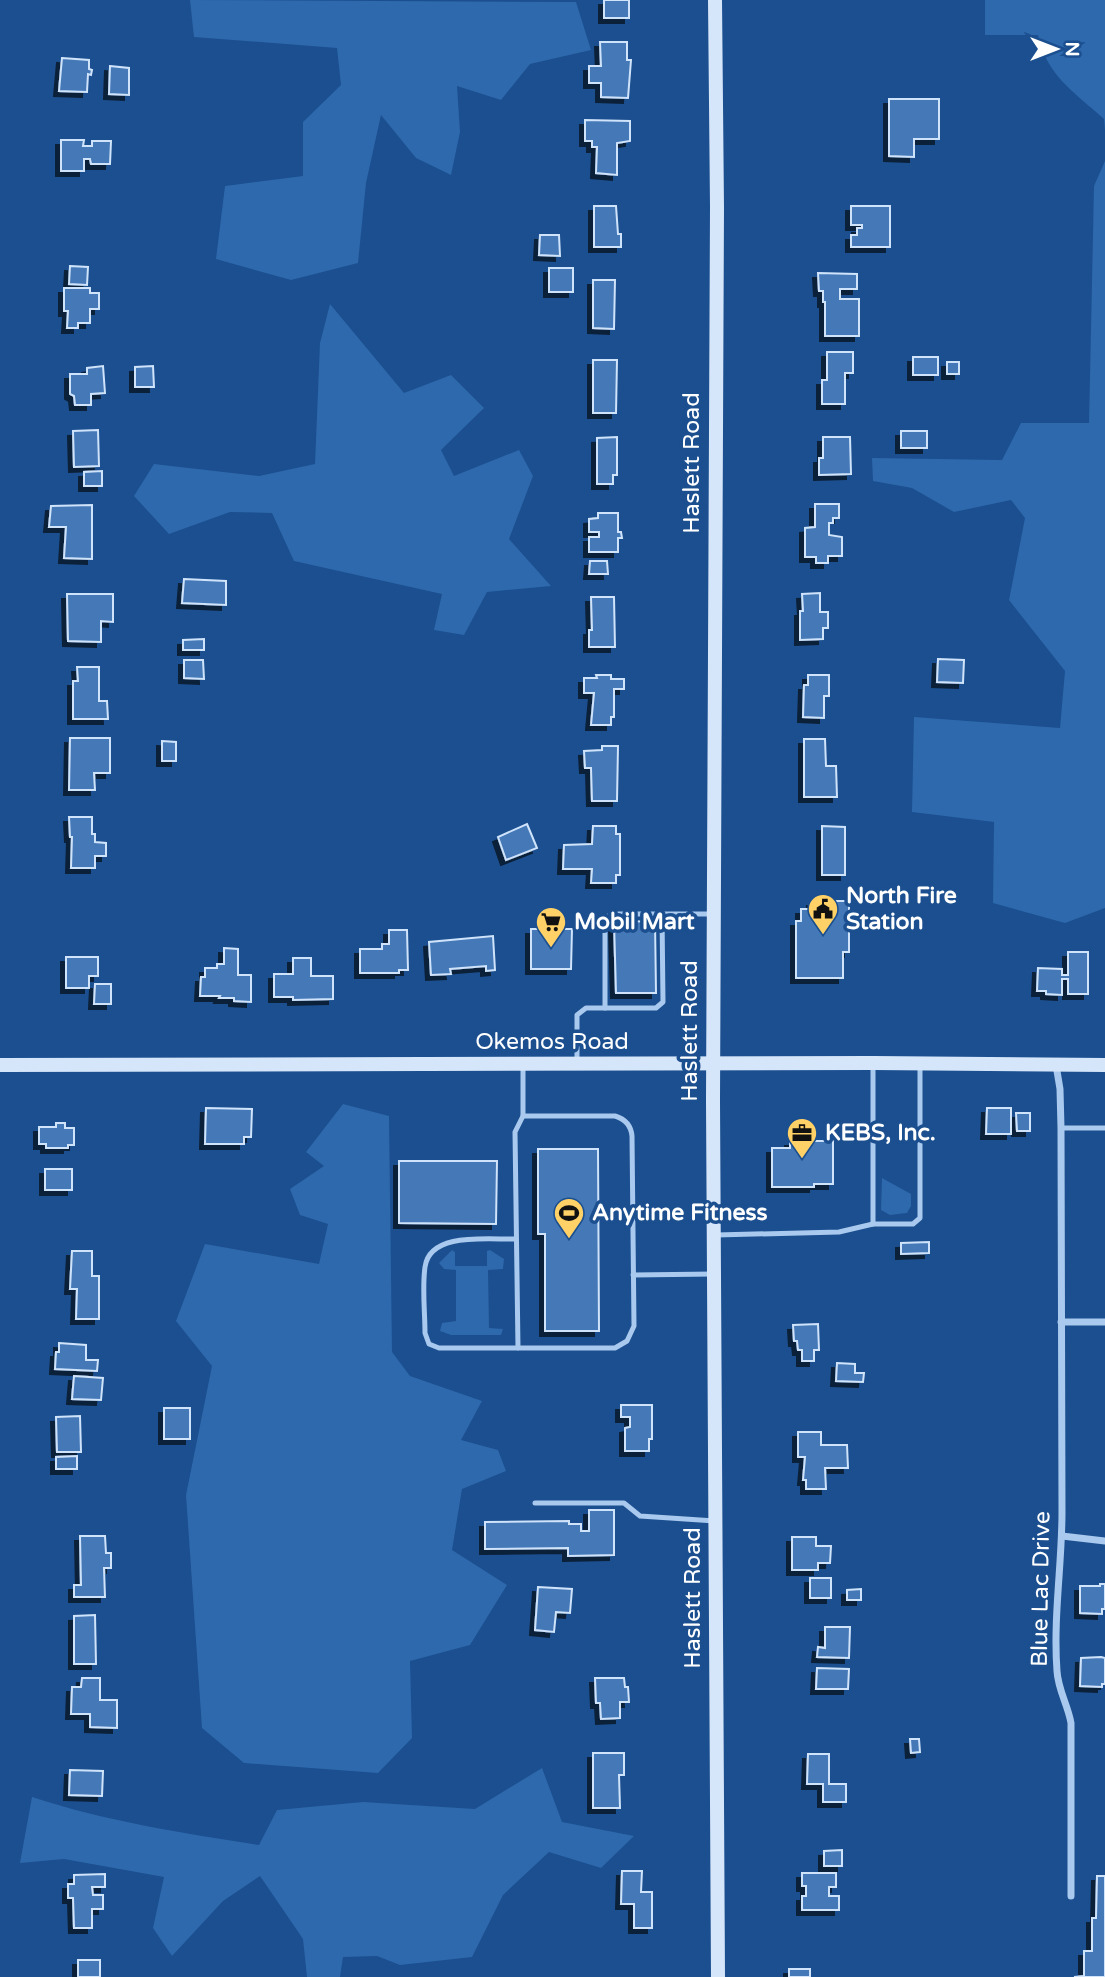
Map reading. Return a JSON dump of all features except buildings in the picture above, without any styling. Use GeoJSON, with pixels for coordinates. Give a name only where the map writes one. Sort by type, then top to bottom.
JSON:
{"type":"FeatureCollection","features":[{"type":"Feature","properties":{"kind":"main road","name":"Haslett Road"},"geometry":{"type":"LineString","coordinates":[[715,0],[717,207],[713,1235],[718,1977]]}},
{"type":"Feature","properties":{"kind":"main road","name":"Okemos Road"},"geometry":{"type":"LineString","coordinates":[[0,1065],[1105,1065]]}},
{"type":"Feature","properties":{"kind":"street","name":"Blue Lac Drive"},"geometry":{"type":"LineString","coordinates":[[1056,1065],[1060,1088],[1061,1128],[1062,1536],[1057,1581],[1056,1671],[1059,1689],[1069,1710],[1071,1723],[1071,1896]]}},
{"type":"Feature","properties":{"kind":"street"},"geometry":{"type":"LineString","coordinates":[[1061,1322],[1105,1322]]}},
{"type":"Feature","properties":{"kind":"street"},"geometry":{"type":"LineString","coordinates":[[1062,1536],[1105,1541]]}},
{"type":"Feature","properties":{"kind":"lane"},"geometry":{"type":"LineString","coordinates":[[605,1009],[605,922],[608,916],[713,914]]}},
{"type":"Feature","properties":{"kind":"lane"},"geometry":{"type":"LineString","coordinates":[[577,1064],[577,1015],[586,1009],[660,1006],[663,997],[659,978],[663,947],[662,915]]}},
{"type":"Feature","properties":{"kind":"lane"},"geometry":{"type":"LineString","coordinates":[[655,947],[663,947]]}},
{"type":"Feature","properties":{"kind":"lane"},"geometry":{"type":"LineString","coordinates":[[605,948],[615,948]]}},
{"type":"Feature","properties":{"kind":"lane"},"geometry":{"type":"LineString","coordinates":[[605,978],[615,978]]}},
{"type":"Feature","properties":{"kind":"lane"},"geometry":{"type":"LineString","coordinates":[[873,1063],[873,1224]]}},
{"type":"Feature","properties":{"kind":"lane"},"geometry":{"type":"LineString","coordinates":[[713,1235],[839,1233],[873,1224],[913,1224],[920,1218],[920,1063]]}},
{"type":"Feature","properties":{"kind":"lane"},"geometry":{"type":"LineString","coordinates":[[517,1348],[515,1132],[523,1116],[523,1065]]}},
{"type":"Feature","properties":{"kind":"lane"},"geometry":{"type":"LineString","coordinates":[[516,1239],[450,1241],[432,1253],[425,1265],[425,1333],[429,1344],[439,1348],[615,1348],[622,1346],[631,1337],[634,1326],[632,1136],[629,1126],[615,1116],[523,1116]]}},
{"type":"Feature","properties":{"kind":"lane"},"geometry":{"type":"LineString","coordinates":[[1061,1128],[1105,1128]]}},
{"type":"Feature","properties":{"kind":"lane"},"geometry":{"type":"LineString","coordinates":[[633,1275],[714,1274]]}},
{"type":"Feature","properties":{"kind":"lane"},"geometry":{"type":"LineString","coordinates":[[535,1503],[624,1503],[640,1516],[715,1521]]}},
{"type":"Feature","properties":{"kind":"shaded area"},"geometry":{"type":"Polygon","coordinates":[[[190,0],[576,2],[591,50],[530,64],[501,100],[457,86],[460,132],[451,175],[416,158],[381,115],[366,183],[358,263],[291,280],[216,259],[225,186],[303,176],[303,122],[341,85],[337,48],[194,37],[190,0]]]}},
{"type":"Feature","properties":{"kind":"shaded area"},"geometry":{"type":"Polygon","coordinates":[[[985,0],[1105,0],[1105,131],[1104,119],[1063,82],[1048,62],[1038,35],[985,35],[985,0]]]}},
{"type":"Feature","properties":{"kind":"shaded area"},"geometry":{"type":"Polygon","coordinates":[[[1105,161],[1105,908],[1065,923],[993,903],[994,822],[912,812],[914,717],[1060,728],[1065,671],[1009,600],[1025,518],[1011,500],[954,512],[912,488],[873,481],[872,458],[1002,460],[1021,423],[1089,423],[1094,186],[1105,161]]]}},
{"type":"Feature","properties":{"kind":"shaded area"},"geometry":{"type":"Polygon","coordinates":[[[330,304],[404,393],[451,375],[484,408],[441,450],[454,476],[519,450],[533,476],[509,539],[551,586],[487,592],[464,635],[434,630],[442,594],[294,561],[272,513],[230,512],[169,534],[134,496],[154,464],[259,476],[315,464],[320,343],[330,304]]]}},
{"type":"Feature","properties":{"kind":"shaded area"},"geometry":{"type":"Polygon","coordinates":[[[343,1104],[389,1116],[392,1352],[410,1376],[482,1401],[461,1440],[498,1450],[506,1471],[462,1489],[452,1550],[507,1585],[470,1645],[410,1661],[412,1738],[378,1773],[244,1763],[202,1728],[186,1495],[212,1366],[176,1321],[205,1244],[319,1264],[328,1224],[300,1215],[290,1189],[324,1166],[306,1152],[343,1104]]]}},
{"type":"Feature","properties":{"kind":"shaded area"},"geometry":{"type":"Polygon","coordinates":[[[882,1178],[911,1194],[911,1206],[907,1213],[890,1215],[881,1210],[882,1178]]]}},
{"type":"Feature","properties":{"kind":"shaded area"},"geometry":{"type":"Polygon","coordinates":[[[452,1250],[455,1252],[455,1266],[487,1266],[487,1251],[490,1250],[504,1259],[503,1269],[488,1270],[489,1328],[503,1329],[501,1335],[451,1335],[440,1331],[442,1323],[456,1321],[456,1270],[444,1269],[439,1263],[452,1250]]]}},
{"type":"Feature","properties":{"kind":"shaded area"},"geometry":{"type":"Polygon","coordinates":[[[542,1768],[562,1822],[634,1836],[601,1868],[549,1852],[503,1895],[472,1957],[400,1965],[377,1956],[343,1957],[340,1977],[307,1977],[303,1939],[260,1876],[223,1901],[172,1956],[153,1928],[164,1877],[64,1859],[20,1863],[32,1797],[116,1820],[259,1845],[277,1810],[363,1802],[475,1809],[542,1768]]]}},
{"type":"Feature","properties":{"kind":"place","name":"North Fire Station"},"geometry":{"type":"Point","coordinates":[823,936]}},
{"type":"Feature","properties":{"kind":"place","name":"Mobil Mart"},"geometry":{"type":"Point","coordinates":[551,949]}},
{"type":"Feature","properties":{"kind":"place","name":"KEBS, Inc."},"geometry":{"type":"Point","coordinates":[802,1160]}},
{"type":"Feature","properties":{"kind":"place","name":"Anytime Fitness"},"geometry":{"type":"Point","coordinates":[569,1240]}}]}
